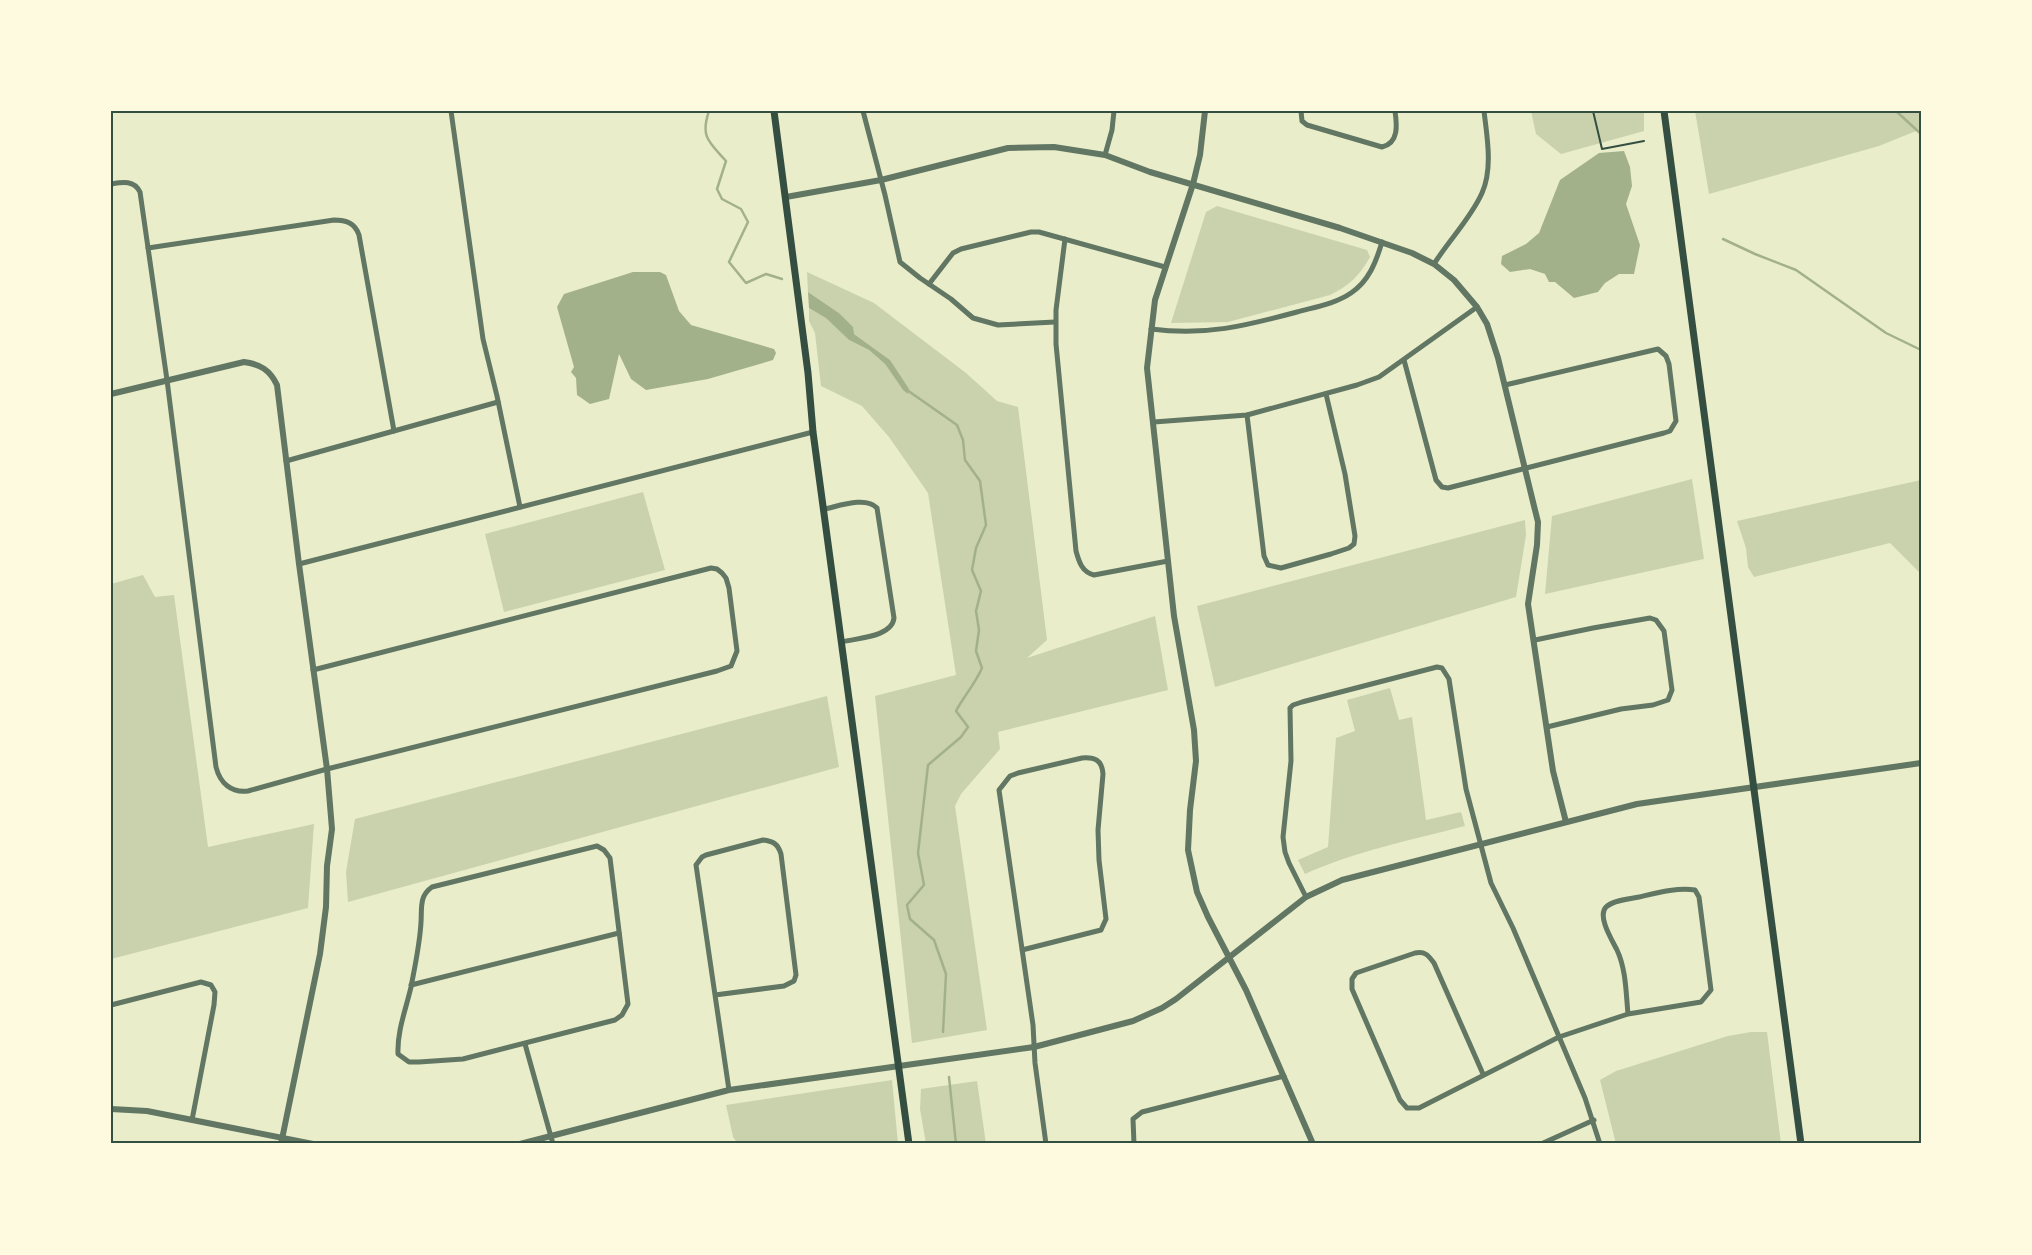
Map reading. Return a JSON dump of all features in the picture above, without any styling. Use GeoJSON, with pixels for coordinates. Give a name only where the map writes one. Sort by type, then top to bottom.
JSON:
{"type":"FeatureCollection","features":[{"type":"Feature","properties":{"kind":"main road"},"geometry":{"type":"LineString","coordinates":[[774,111],[808,373],[813,432],[825,509],[909,1144]]}},
{"type":"Feature","properties":{"kind":"main road"},"geometry":{"type":"LineString","coordinates":[[1664,111],[1801,1144]]}},
{"type":"Feature","properties":{"kind":"street"},"geometry":{"type":"LineString","coordinates":[[451,111],[482,339],[498,402],[520,507]]}},
{"type":"Feature","properties":{"kind":"street"},"geometry":{"type":"LineString","coordinates":[[863,111],[900,262],[951,299],[973,318],[984,323],[998,325],[1055,322]]}},
{"type":"Feature","properties":{"kind":"street"},"geometry":{"type":"LineString","coordinates":[[1105,155],[1112,130],[1114,111]]}},
{"type":"Feature","properties":{"kind":"street"},"geometry":{"type":"LineString","coordinates":[[1205,111],[1200,155],[1193,184],[1155,300],[1147,368],[1174,616],[1194,730],[1196,761],[1188,837],[1190,858],[1197,892],[1246,990],[1313,1144]]}},
{"type":"Feature","properties":{"kind":"street"},"geometry":{"type":"LineString","coordinates":[[1301,111],[1302,121],[1307,125],[1382,147],[1387,146],[1395,136],[1395,111]]}},
{"type":"Feature","properties":{"kind":"street"},"geometry":{"type":"LineString","coordinates":[[1434,264],[1473,209],[1486,180],[1488,154],[1484,111]]}},
{"type":"Feature","properties":{"kind":"street"},"geometry":{"type":"LineString","coordinates":[[786,197],[881,180],[1008,148],[1054,147],[1105,155],[1150,172],[1382,242],[1434,264],[1454,280],[1477,308],[1487,324],[1493,340],[1538,522],[1537,545],[1528,604],[1553,771],[1566,822]]}},
{"type":"Feature","properties":{"kind":"street"},"geometry":{"type":"LineString","coordinates":[[111,184],[129,182],[138,188],[167,380],[218,777],[231,789],[240,792],[726,668],[735,661],[738,651],[726,578],[722,572],[711,568],[313,670]]}},
{"type":"Feature","properties":{"kind":"street"},"geometry":{"type":"LineString","coordinates":[[148,248],[334,220],[350,222],[359,235],[394,431]]}},
{"type":"Feature","properties":{"kind":"street"},"geometry":{"type":"LineString","coordinates":[[929,284],[953,253],[961,249],[1031,232],[1039,232],[1165,268]]}},
{"type":"Feature","properties":{"kind":"street"},"geometry":{"type":"LineString","coordinates":[[1065,239],[1055,322],[1076,551],[1079,562],[1083,569],[1089,574],[1094,575],[1168,561]]}},
{"type":"Feature","properties":{"kind":"street"},"geometry":{"type":"LineString","coordinates":[[1151,329],[1191,332],[1236,328],[1329,303],[1351,293],[1364,281],[1377,258],[1382,242]]}},
{"type":"Feature","properties":{"kind":"street"},"geometry":{"type":"LineString","coordinates":[[1154,422],[1246,415],[1326,394],[1379,377],[1477,308]]}},
{"type":"Feature","properties":{"kind":"street"},"geometry":{"type":"LineString","coordinates":[[1404,360],[1438,484],[1448,488],[1670,431],[1676,421],[1669,364],[1663,352],[1658,349],[1651,349],[1505,385]]}},
{"type":"Feature","properties":{"kind":"street"},"geometry":{"type":"LineString","coordinates":[[111,394],[244,362],[267,369],[277,385],[327,769],[332,829],[326,866],[326,907],[320,954],[282,1141]]}},
{"type":"Feature","properties":{"kind":"street"},"geometry":{"type":"LineString","coordinates":[[1246,415],[1264,556],[1268,564],[1281,568],[1331,554],[1349,548],[1354,544],[1345,474],[1326,394]]}},
{"type":"Feature","properties":{"kind":"street"},"geometry":{"type":"LineString","coordinates":[[286,461],[498,402]]}},
{"type":"Feature","properties":{"kind":"street"},"geometry":{"type":"LineString","coordinates":[[299,564],[813,432]]}},
{"type":"Feature","properties":{"kind":"street"},"geometry":{"type":"LineString","coordinates":[[825,509],[865,502],[871,503],[877,508],[894,616],[893,625],[886,631],[842,642]]}},
{"type":"Feature","properties":{"kind":"street"},"geometry":{"type":"LineString","coordinates":[[1534,640],[1650,618],[1656,620],[1664,631],[1672,690],[1668,700],[1653,705],[1622,709],[1547,727]]}},
{"type":"Feature","properties":{"kind":"street"},"geometry":{"type":"LineString","coordinates":[[1306,897],[1289,863],[1283,837],[1292,761],[1290,708],[1302,702],[1437,667],[1442,668],[1450,679],[1466,789],[1491,883],[1513,928],[1594,1120],[1600,1144]]}},
{"type":"Feature","properties":{"kind":"street"},"geometry":{"type":"LineString","coordinates":[[1022,950],[1101,930],[1106,919],[1099,860],[1098,830],[1103,774],[1102,766],[1098,760],[1091,757],[1018,773],[1010,776],[999,790],[1022,950],[1046,1144]]}},
{"type":"Feature","properties":{"kind":"street"},"geometry":{"type":"LineString","coordinates":[[520,1144],[729,1090],[1034,1047],[1117,1026],[1148,1015],[1176,999],[1306,897],[1330,885],[1355,876],[1637,804],[1921,763]]}},
{"type":"Feature","properties":{"kind":"street"},"geometry":{"type":"LineString","coordinates":[[715,995],[784,986],[794,980],[796,975],[781,854],[779,848],[769,841],[763,840],[706,855],[698,861],[696,871],[729,1090]]}},
{"type":"Feature","properties":{"kind":"street"},"geometry":{"type":"LineString","coordinates":[[597,846],[604,850],[610,858],[628,1004],[622,1015],[615,1020],[462,1059],[409,1062],[398,1054],[397,1041],[411,985],[421,924],[421,903],[426,891],[597,846]]}},
{"type":"Feature","properties":{"kind":"street"},"geometry":{"type":"LineString","coordinates":[[1483,1074],[1434,963],[1429,956],[1421,952],[1415,953],[1356,973],[1352,979],[1353,993],[1403,1105],[1407,1108],[1419,1108],[1559,1037],[1628,1014],[1700,1002],[1711,990],[1711,978],[1699,897],[1696,890],[1689,889],[1653,894],[1615,902],[1605,908],[1603,914],[1605,926],[1622,966],[1628,1014]]}},
{"type":"Feature","properties":{"kind":"street"},"geometry":{"type":"LineString","coordinates":[[411,985],[619,933]]}},
{"type":"Feature","properties":{"kind":"street"},"geometry":{"type":"LineString","coordinates":[[111,1005],[201,982],[211,986],[215,992],[214,1005],[192,1120]]}},
{"type":"Feature","properties":{"kind":"street"},"geometry":{"type":"LineString","coordinates":[[525,1044],[553,1144]]}},
{"type":"Feature","properties":{"kind":"street"},"geometry":{"type":"LineString","coordinates":[[1134,1144],[1133,1119],[1142,1112],[1284,1076]]}},
{"type":"Feature","properties":{"kind":"street"},"geometry":{"type":"LineString","coordinates":[[111,1109],[148,1111],[282,1141],[313,1144]]}},
{"type":"Feature","properties":{"kind":"street"},"geometry":{"type":"LineString","coordinates":[[1541,1144],[1594,1120]]}},
{"type":"Feature","properties":{"kind":"path"},"geometry":{"type":"LineString","coordinates":[[1593,111],[1602,148],[1644,141]]}},
{"type":"Feature","properties":{"kind":"shaded area"},"geometry":{"type":"Polygon","coordinates":[[[1531,111],[1644,111],[1644,131],[1561,154],[1536,134],[1531,111]]]}},
{"type":"Feature","properties":{"kind":"shaded area"},"geometry":{"type":"Polygon","coordinates":[[[1695,111],[1921,111],[1921,129],[1879,146],[1709,194],[1695,111]]]}},
{"type":"Feature","properties":{"kind":"shaded area"},"geometry":{"type":"Polygon","coordinates":[[[1624,151],[1630,167],[1632,186],[1626,204],[1640,245],[1634,274],[1619,274],[1605,283],[1598,292],[1574,298],[1555,282],[1549,282],[1545,274],[1530,269],[1510,272],[1501,264],[1502,256],[1526,244],[1539,233],[1560,180],[1599,153],[1624,151]]]}},
{"type":"Feature","properties":{"kind":"shaded area"},"geometry":{"type":"Polygon","coordinates":[[[1217,206],[1367,250],[1370,257],[1353,279],[1343,288],[1330,295],[1228,322],[1171,323],[1206,212],[1217,206]]]}},
{"type":"Feature","properties":{"kind":"shaded area"},"geometry":{"type":"Polygon","coordinates":[[[633,272],[660,272],[666,275],[679,311],[691,325],[774,349],[776,353],[773,360],[708,379],[646,390],[631,379],[619,354],[609,399],[590,404],[577,395],[576,378],[571,372],[574,367],[557,307],[564,294],[633,272]]]}},
{"type":"Feature","properties":{"kind":"shaded area"},"geometry":{"type":"Polygon","coordinates":[[[807,272],[874,303],[966,373],[997,401],[1018,407],[1047,640],[1027,658],[1155,616],[1168,690],[998,732],[1000,749],[961,794],[955,806],[987,1030],[912,1043],[875,696],[956,675],[928,493],[889,437],[862,406],[821,386],[815,333],[809,321],[809,308],[826,317],[849,340],[869,350],[885,364],[903,390],[890,360],[854,334],[839,313],[808,292],[807,272]]]}},
{"type":"Feature","properties":{"kind":"shaded area"},"geometry":{"type":"Polygon","coordinates":[[[808,292],[839,313],[853,327],[854,334],[890,360],[909,389],[908,394],[903,390],[885,364],[869,350],[849,340],[826,318],[809,308],[808,292]]]}},
{"type":"Feature","properties":{"kind":"shaded area"},"geometry":{"type":"Polygon","coordinates":[[[1692,479],[1704,559],[1545,594],[1552,516],[1692,479]]]}},
{"type":"Feature","properties":{"kind":"shaded area"},"geometry":{"type":"Polygon","coordinates":[[[1921,480],[1921,574],[1890,543],[1754,577],[1748,567],[1746,548],[1737,521],[1921,480]]]}},
{"type":"Feature","properties":{"kind":"shaded area"},"geometry":{"type":"Polygon","coordinates":[[[643,492],[665,570],[504,612],[485,534],[643,492]]]}},
{"type":"Feature","properties":{"kind":"shaded area"},"geometry":{"type":"Polygon","coordinates":[[[1525,520],[1526,535],[1516,597],[1215,687],[1197,606],[1525,520]]]}},
{"type":"Feature","properties":{"kind":"shaded area"},"geometry":{"type":"Polygon","coordinates":[[[143,575],[155,597],[174,595],[208,847],[314,824],[308,908],[111,959],[111,584],[143,575]]]}},
{"type":"Feature","properties":{"kind":"shaded area"},"geometry":{"type":"Polygon","coordinates":[[[1390,688],[1399,720],[1412,717],[1426,820],[1461,812],[1465,826],[1364,852],[1305,874],[1298,860],[1328,847],[1336,738],[1355,731],[1347,700],[1390,688]]]}},
{"type":"Feature","properties":{"kind":"shaded area"},"geometry":{"type":"Polygon","coordinates":[[[827,696],[839,767],[348,902],[346,872],[355,819],[827,696]]]}},
{"type":"Feature","properties":{"kind":"shaded area"},"geometry":{"type":"Polygon","coordinates":[[[1751,1032],[1767,1032],[1781,1144],[1616,1144],[1600,1080],[1616,1071],[1728,1036],[1751,1032]]]}},
{"type":"Feature","properties":{"kind":"shaded area"},"geometry":{"type":"Polygon","coordinates":[[[892,1080],[898,1144],[738,1144],[733,1137],[726,1105],[892,1080]]]}},
{"type":"Feature","properties":{"kind":"shaded area"},"geometry":{"type":"Polygon","coordinates":[[[977,1081],[986,1144],[926,1144],[920,1109],[921,1089],[977,1081]]]}},
{"type":"Feature","properties":{"kind":"waterway"},"geometry":{"type":"LineString","coordinates":[[709,111],[705,127],[708,139],[726,161],[717,189],[722,199],[741,209],[748,222],[729,262],[746,283],[766,274],[782,279]]}},
{"type":"Feature","properties":{"kind":"waterway"},"geometry":{"type":"LineString","coordinates":[[1896,111],[1921,134]]}},
{"type":"Feature","properties":{"kind":"waterway"},"geometry":{"type":"LineString","coordinates":[[1723,239],[1796,270],[1886,333],[1921,350]]}},
{"type":"Feature","properties":{"kind":"waterway"},"geometry":{"type":"LineString","coordinates":[[907,390],[957,425],[963,440],[965,460],[980,481],[986,525],[976,548],[972,570],[981,591],[976,611],[979,630],[976,651],[982,668],[956,711],[968,727],[961,737],[928,765],[918,853],[924,885],[907,905],[910,919],[934,940],[946,974],[943,1032]]}},
{"type":"Feature","properties":{"kind":"waterway"},"geometry":{"type":"LineString","coordinates":[[949,1077],[956,1144]]}}]}
